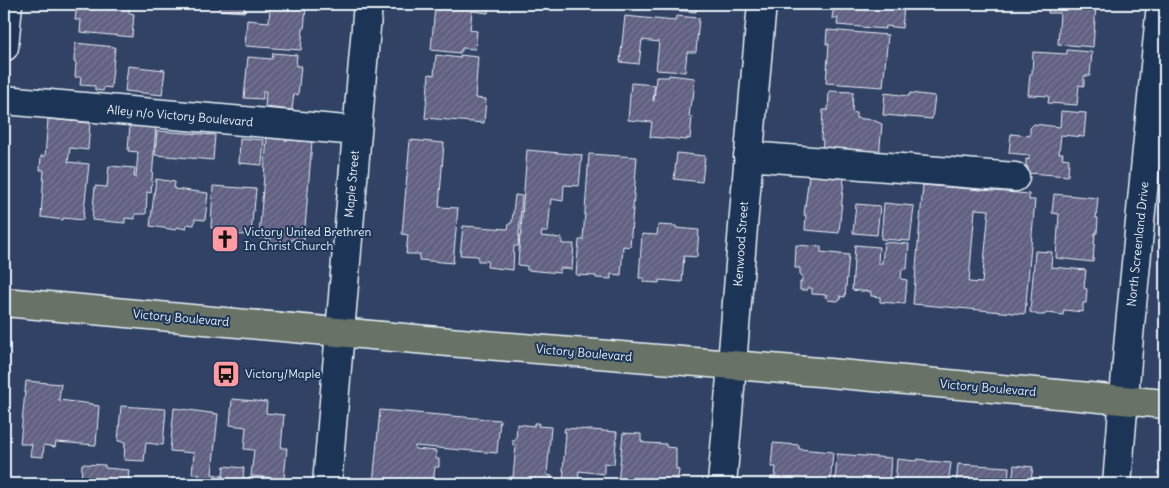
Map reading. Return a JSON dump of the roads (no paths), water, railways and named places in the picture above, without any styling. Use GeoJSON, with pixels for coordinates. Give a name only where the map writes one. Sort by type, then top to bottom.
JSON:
{"type":"FeatureCollection","features":[{"type":"Feature","properties":{"kind":"main road","name":"Victory Boulevard"},"geometry":{"type":"LineString","coordinates":[[4,302],[1165,404]]}},
{"type":"Feature","properties":{"kind":"street"},"geometry":{"type":"LineString","coordinates":[[4,47],[8,4]]}},
{"type":"Feature","properties":{"kind":"street","name":"Maple Street"},"geometry":{"type":"LineString","coordinates":[[327,484],[368,4]]}},
{"type":"Feature","properties":{"kind":"street","name":"Kenwood Street"},"geometry":{"type":"LineString","coordinates":[[722,484],[762,4]]}},
{"type":"Feature","properties":{"kind":"street","name":"North Screenland Drive"},"geometry":{"type":"LineString","coordinates":[[1117,484],[1129,336],[1161,4]]}},
{"type":"Feature","properties":{"kind":"street","name":"Alley n/o Victory Boulevard"},"geometry":{"type":"LineString","coordinates":[[4,100],[356,131]]}},
{"type":"Feature","properties":{"kind":"street"},"geometry":{"type":"LineString","coordinates":[[748,156],[1015,177]]}},
{"type":"Feature","properties":{"kind":"place","name":"Victory United Brethren In Christ Church"},"geometry":{"type":"Point","coordinates":[225,239]}},
{"type":"Feature","properties":{"kind":"place","name":"Victory/Maple"},"geometry":{"type":"Point","coordinates":[226,374]}}]}
